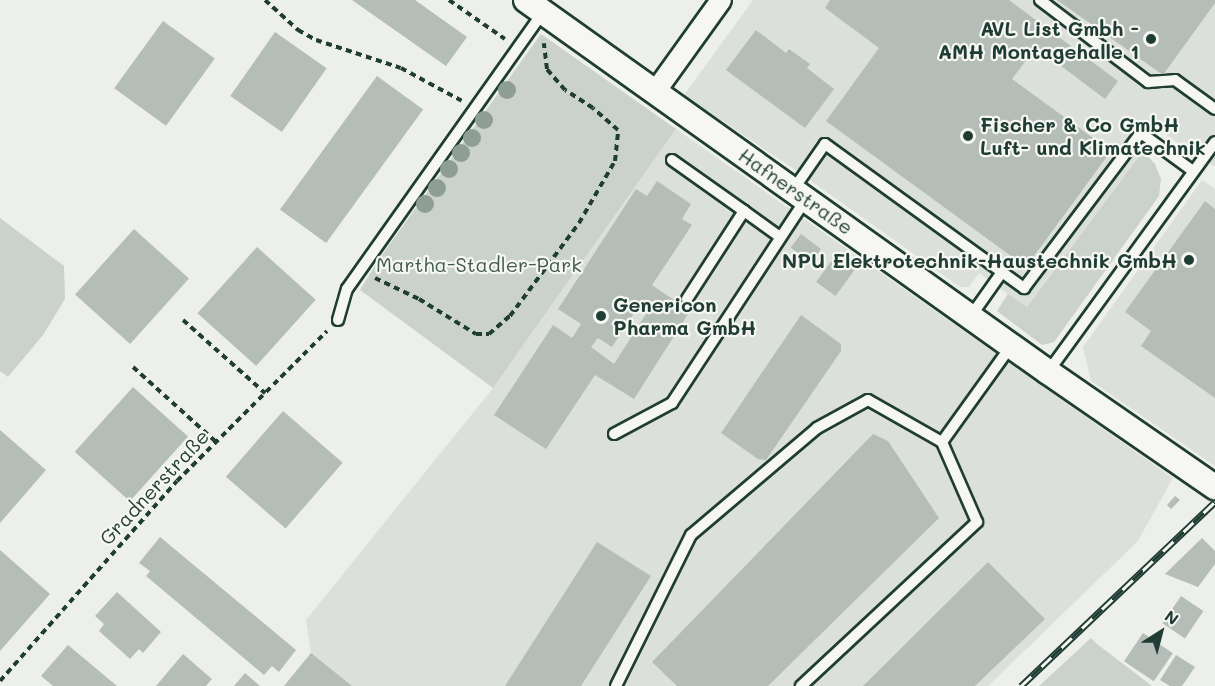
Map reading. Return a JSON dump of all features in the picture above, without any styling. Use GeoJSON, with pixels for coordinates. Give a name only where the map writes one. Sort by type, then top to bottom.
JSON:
{"type":"FeatureCollection","features":[{"type":"Feature","properties":{"kind":"street"},"geometry":{"type":"LineString","coordinates":[[655,92],[721,0]]}},
{"type":"Feature","properties":{"kind":"street","name":"Hafnerstraße"},"geometry":{"type":"LineString","coordinates":[[534,6],[1011,346],[1215,487]]}},
{"type":"Feature","properties":{"kind":"lane"},"geometry":{"type":"LineString","coordinates":[[1040,0],[1148,82],[1175,80],[1215,109]]}},
{"type":"Feature","properties":{"kind":"lane","name":"Hafnerstraße"},"geometry":{"type":"LineString","coordinates":[[338,320],[347,289],[530,32],[534,6]]}},
{"type":"Feature","properties":{"kind":"lane"},"geometry":{"type":"LineString","coordinates":[[614,434],[672,403],[780,237],[825,144],[1024,288],[1141,133],[1193,171]]}},
{"type":"Feature","properties":{"kind":"lane"},"geometry":{"type":"LineString","coordinates":[[1048,372],[1215,142]]}},
{"type":"Feature","properties":{"kind":"lane"},"geometry":{"type":"LineString","coordinates":[[672,160],[780,237]]}},
{"type":"Feature","properties":{"kind":"lane"},"geometry":{"type":"LineString","coordinates":[[687,299],[744,211]]}},
{"type":"Feature","properties":{"kind":"lane"},"geometry":{"type":"LineString","coordinates":[[971,316],[1002,272]]}},
{"type":"Feature","properties":{"kind":"lane"},"geometry":{"type":"LineString","coordinates":[[942,442],[1011,346]]}},
{"type":"Feature","properties":{"kind":"lane"},"geometry":{"type":"LineString","coordinates":[[616,686],[691,535],[817,428],[868,400],[942,442],[977,522],[801,686]]}},
{"type":"Feature","properties":{"kind":"path"},"geometry":{"type":"LineString","coordinates":[[265,0],[298,30],[316,40],[401,68],[465,102]]}},
{"type":"Feature","properties":{"kind":"path"},"geometry":{"type":"LineString","coordinates":[[449,0],[520,46]]}},
{"type":"Feature","properties":{"kind":"path"},"geometry":{"type":"LineString","coordinates":[[353,281],[378,277],[476,334],[489,334],[510,316],[579,223],[615,161],[618,130],[593,108],[565,90],[547,69],[544,44],[530,32]]}},
{"type":"Feature","properties":{"kind":"path"},"geometry":{"type":"LineString","coordinates":[[183,320],[265,393]]}},
{"type":"Feature","properties":{"kind":"path","name":"Gradnerstraße"},"geometry":{"type":"LineString","coordinates":[[0,681],[177,481],[338,320]]}},
{"type":"Feature","properties":{"kind":"path"},"geometry":{"type":"LineString","coordinates":[[133,367],[216,442]]}},
{"type":"Feature","properties":{"kind":"shaded area"},"geometry":{"type":"Polygon","coordinates":[[[753,0],[1215,0],[1215,167],[1159,130],[1026,308],[979,273],[969,287],[960,287],[804,176],[684,95],[753,0]]]}},
{"type":"Feature","properties":{"kind":"shaded area"},"geometry":{"type":"Polygon","coordinates":[[[676,129],[1173,478],[1138,541],[988,686],[284,686],[311,653],[306,620],[493,388],[676,129]]]}},
{"type":"Feature","properties":{"kind":"shaded area"},"geometry":{"type":"Polygon","coordinates":[[[1202,180],[1215,189],[1215,466],[1091,381],[1083,347],[1202,180]]]}},
{"type":"Feature","properties":{"kind":"green space","name":"Martha-Stadler-Park"},"geometry":{"type":"Polygon","coordinates":[[[541,34],[676,129],[493,388],[360,290],[379,259],[541,34]]]}},
{"type":"Feature","properties":{"kind":"green space"},"geometry":{"type":"Polygon","coordinates":[[[1143,151],[1155,164],[1161,179],[1159,196],[1054,342],[1042,345],[997,311],[1008,294],[1027,307],[1143,151]]]}},
{"type":"Feature","properties":{"kind":"green space"},"geometry":{"type":"Polygon","coordinates":[[[0,218],[64,266],[65,299],[43,335],[8,377],[0,371],[0,218]]]}},
{"type":"Feature","properties":{"kind":"green space"},"geometry":{"type":"Polygon","coordinates":[[[1091,638],[1097,644],[1152,686],[1039,686],[1091,638]]]}},
{"type":"Feature","properties":{"kind":"building"},"geometry":{"type":"Polygon","coordinates":[[[352,0],[415,0],[467,37],[446,66],[352,0]]]}},
{"type":"Feature","properties":{"kind":"building","name":"Fischer & Co GmbH Luft- und Klimatechnik"},"geometry":{"type":"Polygon","coordinates":[[[830,0],[1009,0],[1118,81],[1105,99],[1036,47],[1012,79],[1111,151],[1026,267],[826,121],[879,48],[825,8],[830,0]]]}},
{"type":"Feature","properties":{"kind":"building","name":"AVL List Gmbh - AMH Montagehalle 1"},"geometry":{"type":"Polygon","coordinates":[[[1057,0],[1215,0],[1215,3],[1163,75],[1057,0]]]}},
{"type":"Feature","properties":{"kind":"building"},"geometry":{"type":"Polygon","coordinates":[[[163,21],[215,59],[166,126],[114,88],[163,21]]]}},
{"type":"Feature","properties":{"kind":"building"},"geometry":{"type":"Polygon","coordinates":[[[756,30],[786,53],[789,49],[810,64],[807,68],[834,89],[805,128],[726,70],[756,30]]]}},
{"type":"Feature","properties":{"kind":"building"},"geometry":{"type":"Polygon","coordinates":[[[275,32],[327,68],[282,132],[230,96],[275,32]]]}},
{"type":"Feature","properties":{"kind":"building"},"geometry":{"type":"Polygon","coordinates":[[[377,76],[423,110],[326,243],[280,209],[377,76]]]}},
{"type":"Feature","properties":{"kind":"building","name":"Genericon Pharma GmbH"},"geometry":{"type":"Polygon","coordinates":[[[657,181],[691,204],[682,219],[692,225],[652,285],[690,311],[634,399],[595,375],[546,449],[494,415],[553,325],[572,338],[581,324],[558,309],[636,189],[647,196],[657,181]],[[642,301],[612,347],[598,338],[591,347],[614,364],[651,306],[642,301]]]}},
{"type":"Feature","properties":{"kind":"building","name":"NPU Elektrotechnik-Haustechnik GmbH"},"geometry":{"type":"Polygon","coordinates":[[[1205,201],[1215,209],[1215,398],[1141,346],[1151,331],[1125,312],[1205,201]]]}},
{"type":"Feature","properties":{"kind":"building"},"geometry":{"type":"Polygon","coordinates":[[[134,229],[189,279],[130,344],[75,294],[134,229]]]}},
{"type":"Feature","properties":{"kind":"building"},"geometry":{"type":"Polygon","coordinates":[[[801,234],[821,249],[811,263],[791,248],[801,234]]]}},
{"type":"Feature","properties":{"kind":"building"},"geometry":{"type":"Polygon","coordinates":[[[257,247],[316,300],[256,366],[197,313],[257,247]]]}},
{"type":"Feature","properties":{"kind":"building"},"geometry":{"type":"Polygon","coordinates":[[[835,256],[854,270],[836,296],[816,282],[835,256]]]}},
{"type":"Feature","properties":{"kind":"building"},"geometry":{"type":"Polygon","coordinates":[[[801,315],[841,344],[841,351],[766,460],[758,459],[721,433],[801,315]]]}},
{"type":"Feature","properties":{"kind":"building"},"geometry":{"type":"Polygon","coordinates":[[[133,387],[188,437],[130,501],[75,452],[133,387]]]}},
{"type":"Feature","properties":{"kind":"building"},"geometry":{"type":"Polygon","coordinates":[[[283,411],[343,463],[286,528],[226,477],[283,411]]]}},
{"type":"Feature","properties":{"kind":"building"},"geometry":{"type":"Polygon","coordinates":[[[0,430],[46,470],[0,523],[0,430]]]}},
{"type":"Feature","properties":{"kind":"building"},"geometry":{"type":"Polygon","coordinates":[[[873,434],[888,441],[939,518],[768,686],[677,686],[652,662],[873,434]]]}},
{"type":"Feature","properties":{"kind":"building"},"geometry":{"type":"Polygon","coordinates":[[[1175,496],[1180,500],[1171,509],[1167,505],[1175,496]]]}},
{"type":"Feature","properties":{"kind":"building"},"geometry":{"type":"Polygon","coordinates":[[[160,537],[296,650],[279,672],[272,666],[264,675],[146,576],[150,571],[139,563],[160,537]]]}},
{"type":"Feature","properties":{"kind":"building"},"geometry":{"type":"Polygon","coordinates":[[[1202,538],[1215,551],[1215,564],[1198,587],[1165,574],[1202,538]]]}},
{"type":"Feature","properties":{"kind":"building"},"geometry":{"type":"Polygon","coordinates":[[[597,542],[651,576],[581,686],[505,686],[597,542]]]}},
{"type":"Feature","properties":{"kind":"building"},"geometry":{"type":"Polygon","coordinates":[[[0,550],[50,594],[0,651],[0,550]]]}},
{"type":"Feature","properties":{"kind":"building"},"geometry":{"type":"Polygon","coordinates":[[[988,562],[1045,619],[975,686],[863,686],[988,562]]]}},
{"type":"Feature","properties":{"kind":"building"},"geometry":{"type":"Polygon","coordinates":[[[117,592],[161,632],[143,653],[139,649],[130,659],[99,631],[104,624],[95,616],[117,592]]]}},
{"type":"Feature","properties":{"kind":"building"},"geometry":{"type":"Polygon","coordinates":[[[1181,596],[1203,611],[1185,638],[1163,623],[1181,596]]]}},
{"type":"Feature","properties":{"kind":"building"},"geometry":{"type":"Polygon","coordinates":[[[1143,633],[1173,653],[1154,681],[1124,661],[1143,633]]]}},
{"type":"Feature","properties":{"kind":"building"},"geometry":{"type":"Polygon","coordinates":[[[68,645],[117,686],[53,686],[41,676],[68,645]]]}},
{"type":"Feature","properties":{"kind":"building"},"geometry":{"type":"Polygon","coordinates":[[[311,653],[352,686],[284,686],[311,653]]]}},
{"type":"Feature","properties":{"kind":"building"},"geometry":{"type":"Polygon","coordinates":[[[183,654],[212,679],[206,686],[156,686],[183,654]]]}},
{"type":"Feature","properties":{"kind":"building"},"geometry":{"type":"Polygon","coordinates":[[[1176,655],[1195,667],[1182,686],[1170,686],[1160,680],[1176,655]]]}},
{"type":"Feature","properties":{"kind":"building"},"geometry":{"type":"Polygon","coordinates":[[[245,673],[260,686],[234,686],[245,673]]]}},
{"type":"Feature","properties":{"kind":"railway"},"geometry":{"type":"LineString","coordinates":[[1021,686],[1215,502]]}},
{"type":"Feature","properties":{"kind":"place","name":"AVL List Gmbh - AMH Montagehalle 1"},"geometry":{"type":"Point","coordinates":[1151,39]}},
{"type":"Feature","properties":{"kind":"place","name":"Fischer & Co GmbH Luft- und Klimatechnik"},"geometry":{"type":"Point","coordinates":[968,136]}},
{"type":"Feature","properties":{"kind":"place","name":"NPU Elektrotechnik-Haustechnik GmbH"},"geometry":{"type":"Point","coordinates":[1189,260]}},
{"type":"Feature","properties":{"kind":"place","name":"Genericon Pharma GmbH"},"geometry":{"type":"Point","coordinates":[601,316]}}]}
